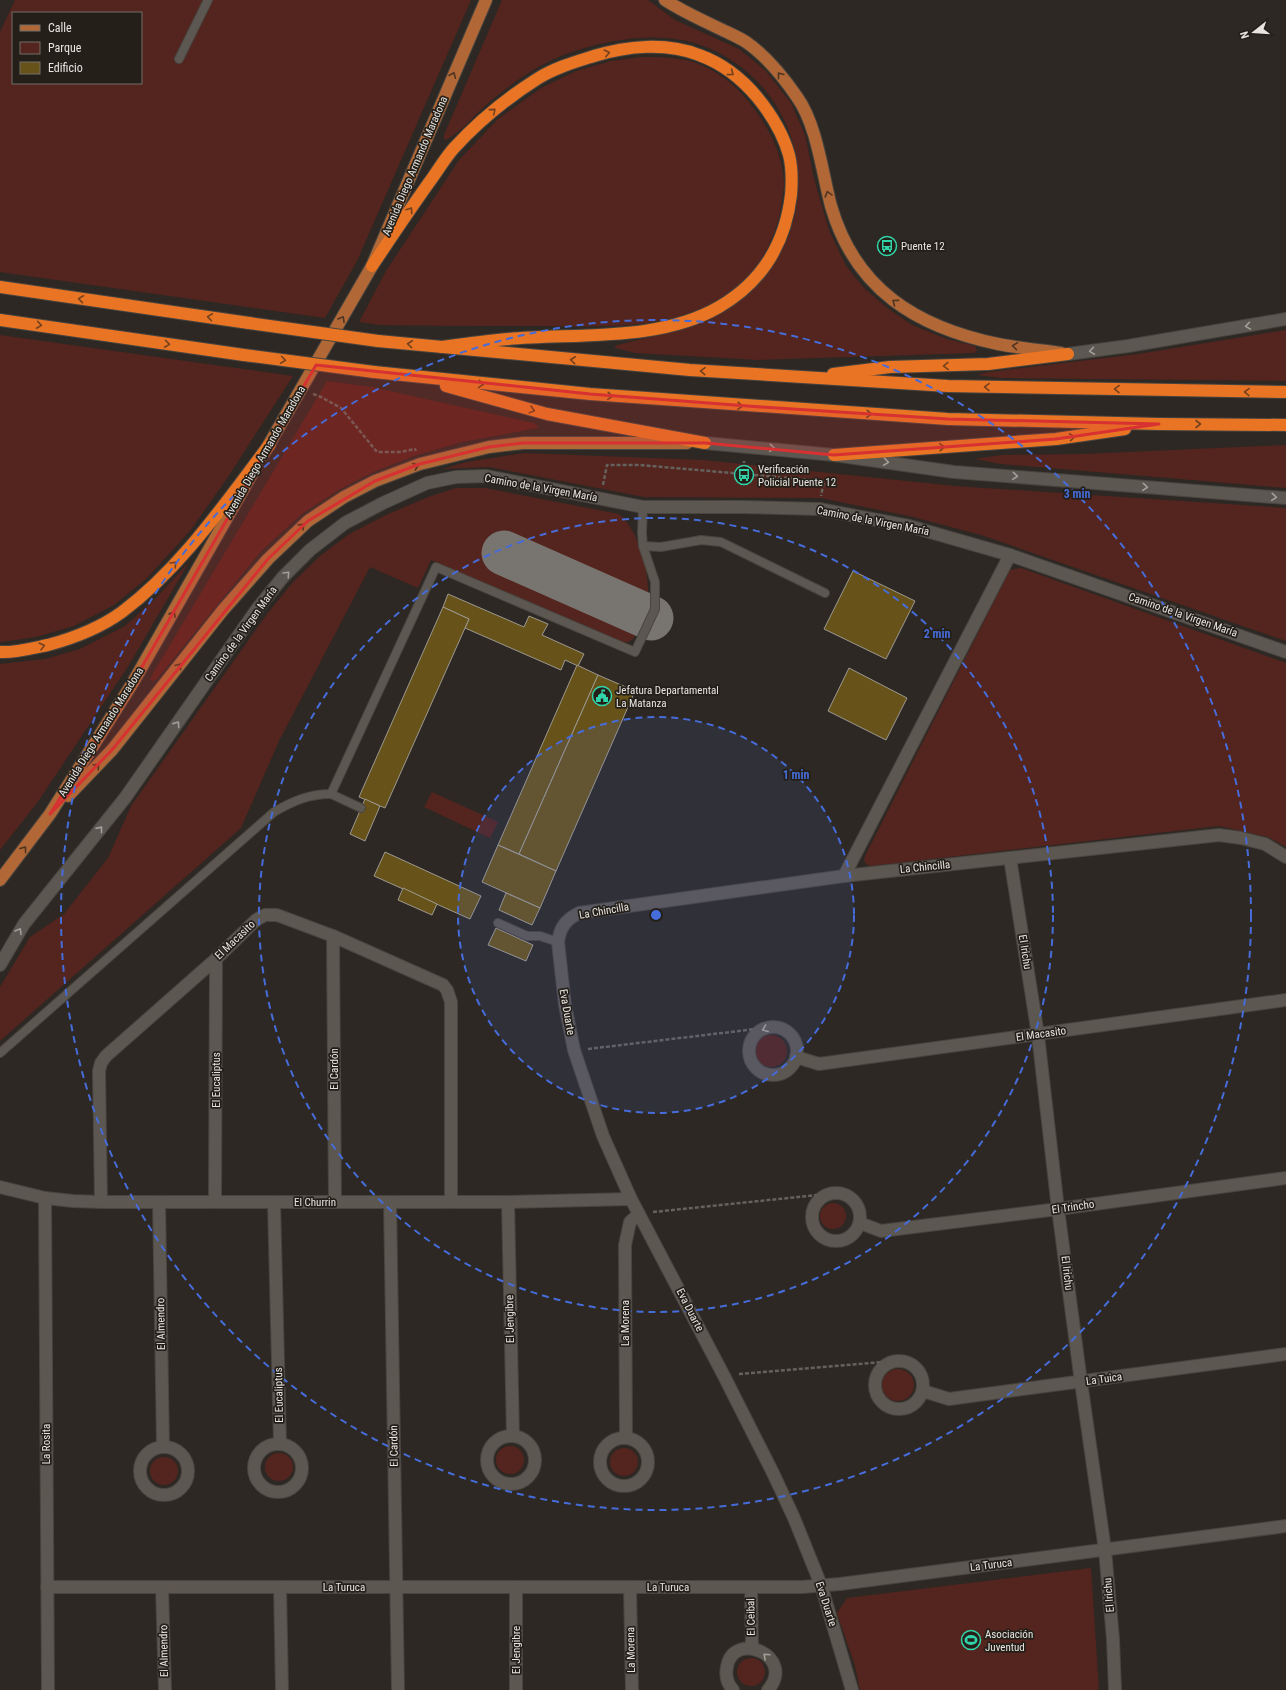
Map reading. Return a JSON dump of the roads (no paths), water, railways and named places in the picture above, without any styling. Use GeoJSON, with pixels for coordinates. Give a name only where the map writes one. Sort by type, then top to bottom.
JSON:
{"type":"FeatureCollection","features":[{"type":"Feature","properties":{"kind":"highway"},"geometry":{"type":"LineString","coordinates":[[372,266],[453,149],[494,110],[538,78],[574,62],[608,52],[643,47],[676,49],[700,55],[728,70],[749,87],[768,110],[779,130],[789,156],[792,184],[789,212],[783,234],[774,252],[760,273],[742,292],[717,308],[689,321],[634,332],[508,339],[442,347]]}},
{"type":"Feature","properties":{"kind":"highway"},"geometry":{"type":"LineString","coordinates":[[0,287],[378,341],[591,362],[948,386],[1286,392]]}},
{"type":"Feature","properties":{"kind":"highway"},"geometry":{"type":"LineString","coordinates":[[0,320],[374,372],[590,394],[948,419],[1159,424],[1286,425]]}},
{"type":"Feature","properties":{"kind":"highway"},"geometry":{"type":"LineString","coordinates":[[798,377],[890,367],[988,364],[1068,354]]}},
{"type":"Feature","properties":{"kind":"highway"},"geometry":{"type":"LineString","coordinates":[[414,377],[547,414],[705,443]]}},
{"type":"Feature","properties":{"kind":"highway"},"geometry":{"type":"LineString","coordinates":[[834,455],[1056,439],[1159,424]]}},
{"type":"Feature","properties":{"kind":"highway"},"geometry":{"type":"LineString","coordinates":[[0,652],[37,647],[72,638],[98,626],[121,612],[172,566],[208,526],[270,444]]}},
{"type":"Feature","properties":{"kind":"main road","name":"Avenida Diego Armando Maradona"},"geometry":{"type":"LineString","coordinates":[[0,880],[50,814],[140,670],[372,266],[486,0]]}},
{"type":"Feature","properties":{"kind":"main road"},"geometry":{"type":"LineString","coordinates":[[665,0],[682,11],[746,42],[774,67],[798,98],[813,131],[823,176],[841,234],[856,261],[873,283],[893,302],[923,320],[957,333],[998,344],[1068,354]]}},
{"type":"Feature","properties":{"kind":"main road"},"geometry":{"type":"LineString","coordinates":[[50,814],[112,750],[218,616],[268,559],[308,521],[344,497],[375,481],[420,464],[489,447],[523,443],[705,443]]}},
{"type":"Feature","properties":{"kind":"street"},"geometry":{"type":"LineString","coordinates":[[1068,354],[1128,346],[1286,319]]}},
{"type":"Feature","properties":{"kind":"street"},"geometry":{"type":"LineString","coordinates":[[705,443],[834,455],[954,472],[1286,498]]}},
{"type":"Feature","properties":{"kind":"street","name":"Camino de la Virgen María"},"geometry":{"type":"LineString","coordinates":[[0,965],[24,924],[125,798],[257,609],[284,577],[310,550],[345,523],[383,503],[427,483],[456,477],[486,476],[643,507],[742,506],[819,509],[909,526],[1010,555],[1286,652]]}},
{"type":"Feature","properties":{"kind":"street"},"geometry":{"type":"LineString","coordinates":[[844,876],[1010,555]]}},
{"type":"Feature","properties":{"kind":"street","name":"La Chincilla"},"geometry":{"type":"LineString","coordinates":[[564,924],[570,918],[579,914],[844,876],[1219,835],[1241,838],[1265,844],[1286,857]]}},
{"type":"Feature","properties":{"kind":"street","name":"El Irichu"},"geometry":{"type":"LineString","coordinates":[[1010,858],[1038,1035],[1058,1209],[1105,1550],[1113,1639],[1115,1690]]}},
{"type":"Feature","properties":{"kind":"street","name":"El Macasito"},"geometry":{"type":"LineString","coordinates":[[101,1202],[99,1071],[101,1063],[106,1056],[216,959],[256,920],[265,915],[277,915],[333,936],[442,985],[447,990],[451,1002],[451,1202]]}},
{"type":"Feature","properties":{"kind":"street","name":"Eva Duarte"},"geometry":{"type":"LineString","coordinates":[[564,924],[559,932],[558,942],[565,1005],[574,1050],[603,1136],[631,1199],[724,1376],[794,1518],[821,1585],[852,1690]]}},
{"type":"Feature","properties":{"kind":"street","name":"El Cardón"},"geometry":{"type":"LineString","coordinates":[[333,936],[335,1202]]}},
{"type":"Feature","properties":{"kind":"street","name":"El Eucaliptus"},"geometry":{"type":"LineString","coordinates":[[215,1202],[216,959]]}},
{"type":"Feature","properties":{"kind":"street","name":"El Macasito"},"geometry":{"type":"LineString","coordinates":[[796,1057],[819,1064],[1286,1000]]}},
{"type":"Feature","properties":{"kind":"street"},"geometry":{"type":"LineString","coordinates":[[772,1027],[786,1031],[796,1042],[796,1057],[793,1065],[787,1071],[780,1075],[772,1076],[756,1070],[748,1055],[749,1047],[754,1036],[764,1028],[772,1027]]}},
{"type":"Feature","properties":{"kind":"street","name":"El Trincho"},"geometry":{"type":"LineString","coordinates":[[860,1223],[881,1230],[1058,1209],[1286,1178]]}},
{"type":"Feature","properties":{"kind":"street","name":"El Churrin"},"geometry":{"type":"LineString","coordinates":[[0,1186],[44,1198],[101,1202],[508,1202],[631,1199]]}},
{"type":"Feature","properties":{"kind":"street"},"geometry":{"type":"LineString","coordinates":[[838,1192],[848,1196],[856,1203],[860,1212],[860,1223],[855,1233],[847,1239],[838,1242],[828,1240],[820,1236],[814,1228],[812,1223],[813,1209],[818,1200],[827,1194],[838,1192]]}},
{"type":"Feature","properties":{"kind":"street","name":"La Rosita"},"geometry":{"type":"LineString","coordinates":[[44,1198],[48,1690]]}},
{"type":"Feature","properties":{"kind":"street","name":"El Almendro"},"geometry":{"type":"LineString","coordinates":[[159,1202],[163,1447]]}},
{"type":"Feature","properties":{"kind":"street","name":"El Eucaliptus"},"geometry":{"type":"LineString","coordinates":[[274,1202],[280,1443]]}},
{"type":"Feature","properties":{"kind":"street","name":"El Cardón"},"geometry":{"type":"LineString","coordinates":[[390,1202],[398,1690]]}},
{"type":"Feature","properties":{"kind":"street","name":"El Jengibre"},"geometry":{"type":"LineString","coordinates":[[508,1202],[513,1436]]}},
{"type":"Feature","properties":{"kind":"street","name":"La Morena"},"geometry":{"type":"LineString","coordinates":[[626,1437],[625,1245],[630,1222],[639,1214]]}},
{"type":"Feature","properties":{"kind":"street","name":"La Tuica"},"geometry":{"type":"LineString","coordinates":[[923,1391],[949,1399],[1286,1354]]}},
{"type":"Feature","properties":{"kind":"street"},"geometry":{"type":"LineString","coordinates":[[894,1361],[902,1361],[916,1368],[921,1375],[923,1391],[917,1402],[907,1409],[899,1410],[892,1409],[884,1405],[879,1400],[874,1384],[876,1376],[886,1364],[894,1361]]}},
{"type":"Feature","properties":{"kind":"street"},"geometry":{"type":"LineString","coordinates":[[505,1436],[513,1436],[528,1442],[533,1449],[535,1461],[532,1473],[526,1479],[511,1485],[496,1480],[487,1467],[486,1459],[492,1444],[505,1436]]}},
{"type":"Feature","properties":{"kind":"street"},"geometry":{"type":"LineString","coordinates":[[626,1437],[634,1439],[641,1444],[646,1451],[648,1467],[645,1475],[639,1481],[632,1485],[624,1486],[616,1485],[604,1476],[600,1469],[599,1461],[601,1453],[611,1441],[626,1437]]}},
{"type":"Feature","properties":{"kind":"street"},"geometry":{"type":"LineString","coordinates":[[280,1443],[288,1445],[295,1450],[300,1457],[302,1473],[299,1481],[294,1487],[286,1491],[278,1492],[270,1491],[258,1482],[254,1475],[253,1467],[255,1459],[265,1447],[280,1443]]}},
{"type":"Feature","properties":{"kind":"street"},"geometry":{"type":"LineString","coordinates":[[163,1447],[170,1447],[183,1455],[189,1470],[185,1484],[173,1494],[166,1496],[154,1493],[144,1485],[140,1477],[142,1460],[147,1453],[154,1449],[163,1447]]}},
{"type":"Feature","properties":{"kind":"street","name":"La Turuca"},"geometry":{"type":"LineString","coordinates":[[47,1587],[751,1587],[821,1585],[1286,1526]]}},
{"type":"Feature","properties":{"kind":"street","name":"El Almendro"},"geometry":{"type":"LineString","coordinates":[[162,1587],[165,1690]]}},
{"type":"Feature","properties":{"kind":"street"},"geometry":{"type":"LineString","coordinates":[[280,1587],[282,1690]]}},
{"type":"Feature","properties":{"kind":"street","name":"El Jengibre"},"geometry":{"type":"LineString","coordinates":[[516,1587],[516,1690]]}},
{"type":"Feature","properties":{"kind":"street","name":"La Morena"},"geometry":{"type":"LineString","coordinates":[[630,1587],[632,1690]]}},
{"type":"Feature","properties":{"kind":"street","name":"El Ceibal"},"geometry":{"type":"LineString","coordinates":[[751,1587],[752,1648]]}},
{"type":"Feature","properties":{"kind":"street","name":"El Ceibal"},"geometry":{"type":"LineString","coordinates":[[733,1690],[727,1680],[727,1664],[731,1657],[737,1652],[752,1648],[760,1650],[767,1655],[775,1669],[774,1678],[768,1690]]}},
{"type":"Feature","properties":{"kind":"lane"},"geometry":{"type":"LineString","coordinates":[[179,60],[208,0]]}},
{"type":"Feature","properties":{"kind":"lane"},"geometry":{"type":"LineString","coordinates":[[331,794],[436,567],[635,652],[655,609],[655,582],[643,546],[643,507]]}},
{"type":"Feature","properties":{"kind":"lane"},"geometry":{"type":"LineString","coordinates":[[643,546],[661,547],[701,540],[721,542],[825,593]]}},
{"type":"Feature","properties":{"kind":"lane"},"geometry":{"type":"LineString","coordinates":[[0,1053],[274,812],[296,800],[317,794],[331,794],[361,808]]}},
{"type":"Feature","properties":{"kind":"lane"},"geometry":{"type":"LineString","coordinates":[[498,923],[527,936],[540,936],[558,942]]}},
{"type":"Feature","properties":{"kind":"place","name":"Puente 12"},"geometry":{"type":"Point","coordinates":[887,246]}},
{"type":"Feature","properties":{"kind":"place","name":"Verificación Policial Puente 12"},"geometry":{"type":"Point","coordinates":[744,475]}},
{"type":"Feature","properties":{"kind":"place","name":"Jefatura Departamental La Matanza"},"geometry":{"type":"Point","coordinates":[602,696]}},
{"type":"Feature","properties":{"kind":"place","name":"Asociación Juventud"},"geometry":{"type":"Point","coordinates":[971,1640]}}]}
